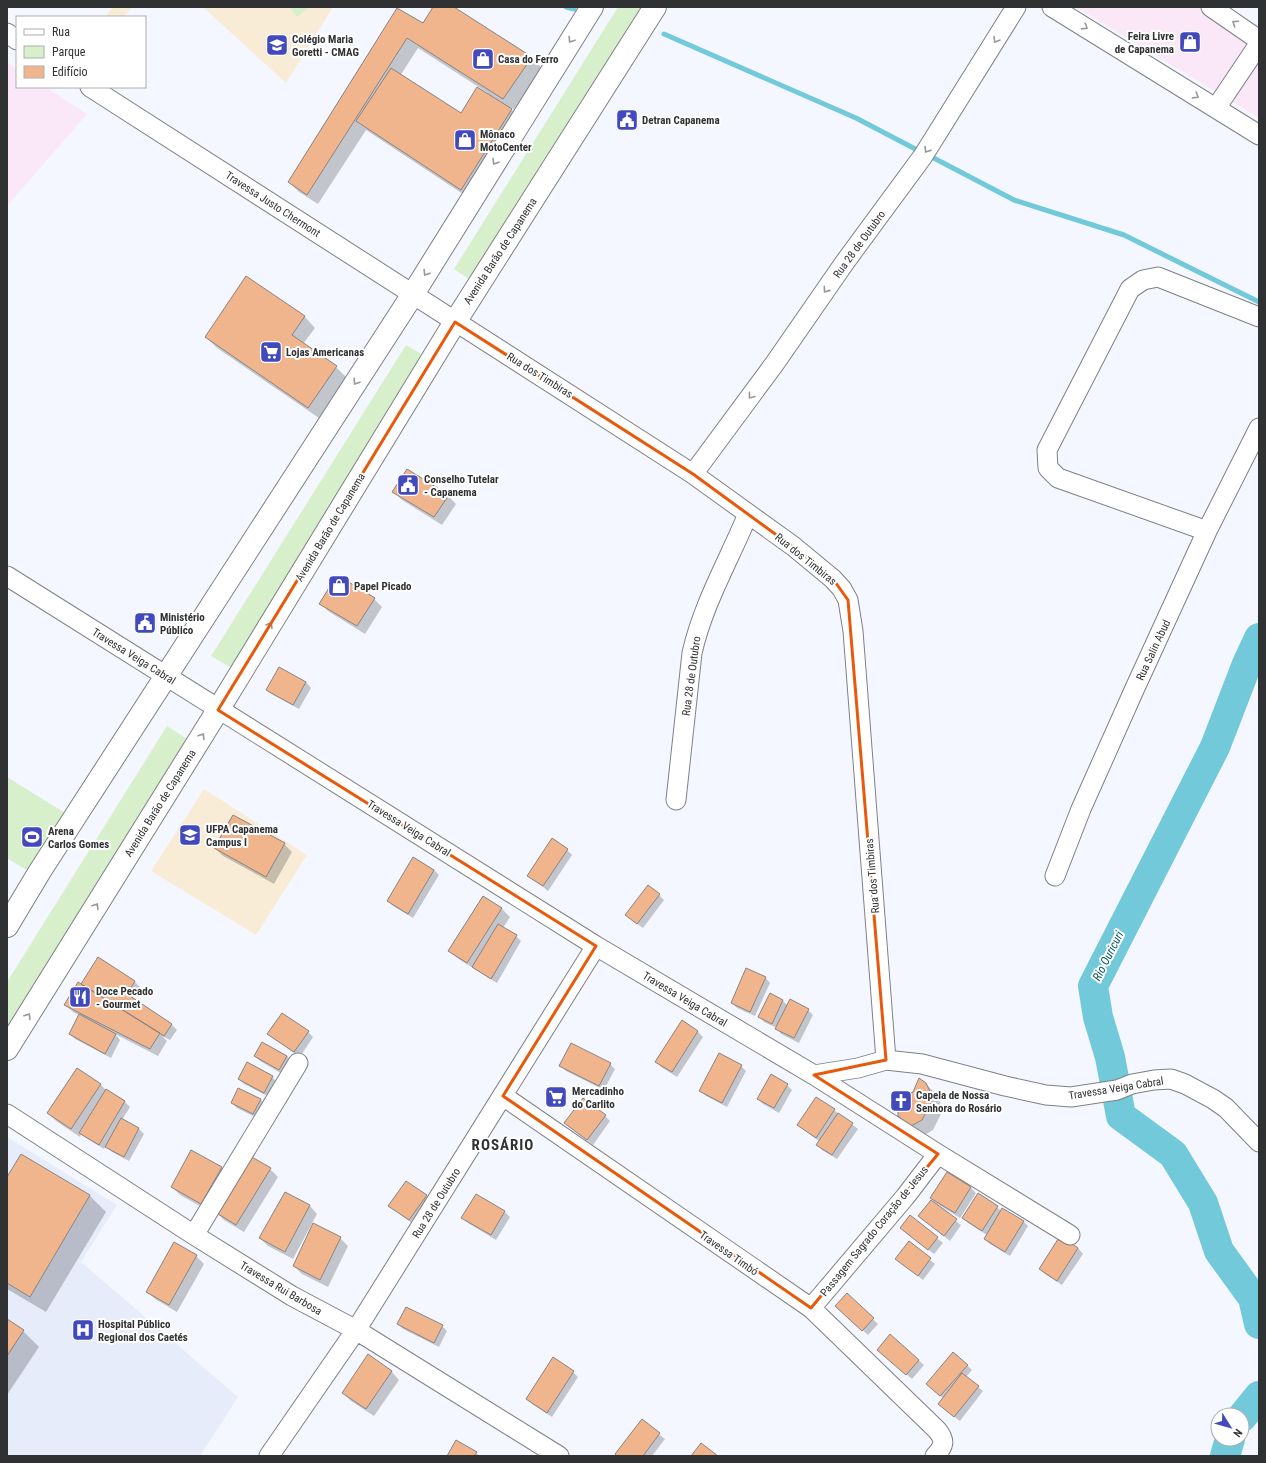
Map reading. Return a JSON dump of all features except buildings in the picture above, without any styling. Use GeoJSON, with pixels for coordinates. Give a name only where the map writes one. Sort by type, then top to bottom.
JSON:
{"type":"FeatureCollection","features":[{"type":"Feature","properties":{"kind":"street"},"geometry":{"type":"LineString","coordinates":[[7,926],[40,871],[413,294],[592,7]]}},
{"type":"Feature","properties":{"kind":"street","name":"Avenida Barão de Capanema"},"geometry":{"type":"LineString","coordinates":[[7,1049],[218,710],[455,322],[655,7]]}},
{"type":"Feature","properties":{"kind":"street","name":"Rua 28 de Outubro"},"geometry":{"type":"LineString","coordinates":[[693,474],[775,363],[845,262],[923,156],[1016,7]]}},
{"type":"Feature","properties":{"kind":"street"},"geometry":{"type":"LineString","coordinates":[[1052,7],[1259,135]]}},
{"type":"Feature","properties":{"kind":"street"},"geometry":{"type":"LineString","coordinates":[[1211,7],[1259,40]]}},
{"type":"Feature","properties":{"kind":"street"},"geometry":{"type":"LineString","coordinates":[[7,33],[16,39]]}},
{"type":"Feature","properties":{"kind":"street"},"geometry":{"type":"LineString","coordinates":[[1216,108],[1259,44]]}},
{"type":"Feature","properties":{"kind":"street","name":"Travessa Justo Chermont"},"geometry":{"type":"LineString","coordinates":[[92,88],[455,322]]}},
{"type":"Feature","properties":{"kind":"street"},"geometry":{"type":"LineString","coordinates":[[1207,531],[1058,478],[1048,468],[1047,450],[1130,289],[1143,280],[1158,277],[1259,317]]}},
{"type":"Feature","properties":{"kind":"street","name":"Rua dos Timbiras"},"geometry":{"type":"LineString","coordinates":[[455,322],[693,474],[824,571],[842,589],[848,600],[851,614],[886,1060]]}},
{"type":"Feature","properties":{"kind":"street","name":"Rua Salin Abud"},"geometry":{"type":"LineString","coordinates":[[1055,876],[1081,809],[1135,688],[1207,531],[1259,428]]}},
{"type":"Feature","properties":{"kind":"street","name":"Rua 28 de Outubro"},"geometry":{"type":"LineString","coordinates":[[676,800],[692,653],[697,631],[748,514]]}},
{"type":"Feature","properties":{"kind":"street","name":"Travessa Veiga Cabral"},"geometry":{"type":"LineString","coordinates":[[7,576],[218,710],[596,946],[814,1075],[938,1154],[1070,1235]]}},
{"type":"Feature","properties":{"kind":"street","name":"Rua 28 de Outubro"},"geometry":{"type":"LineString","coordinates":[[269,1456],[356,1330],[596,946]]}},
{"type":"Feature","properties":{"kind":"street","name":"Travessa Veiga Cabral"},"geometry":{"type":"LineString","coordinates":[[814,1075],[858,1068],[886,1060],[922,1064],[1005,1086],[1046,1095],[1071,1097],[1117,1090],[1132,1084],[1154,1080],[1171,1079],[1207,1095],[1226,1108],[1259,1142]]}},
{"type":"Feature","properties":{"kind":"street"},"geometry":{"type":"LineString","coordinates":[[194,1235],[298,1064]]}},
{"type":"Feature","properties":{"kind":"street","name":"Travessa Timbó"},"geometry":{"type":"LineString","coordinates":[[503,1096],[811,1308],[938,1430],[942,1436],[943,1442],[940,1450],[935,1456]]}},
{"type":"Feature","properties":{"kind":"street","name":"Travessa Rui Barbosa"},"geometry":{"type":"LineString","coordinates":[[7,1114],[194,1235],[292,1296],[356,1330],[559,1456]]}},
{"type":"Feature","properties":{"kind":"street","name":"Passagem Sagrado Coração de Jesus"},"geometry":{"type":"LineString","coordinates":[[811,1308],[905,1197],[938,1154]]}},
{"type":"Feature","properties":{"kind":"highlighted area"},"geometry":{"type":"Polygon","coordinates":[[[455,322],[693,474],[812,561],[833,579],[848,600],[886,1060],[814,1075],[938,1154],[811,1308],[503,1096],[596,946],[218,710],[455,322]]]}},
{"type":"Feature","properties":{"kind":"shaded area"},"geometry":{"type":"Polygon","coordinates":[[[113,7],[132,7],[125,16],[106,16],[113,7]]]}},
{"type":"Feature","properties":{"kind":"shaded area","name":"Colégio Maria Goretti - CMAG"},"geometry":{"type":"Polygon","coordinates":[[[203,7],[333,7],[286,83],[203,7]]]}},
{"type":"Feature","properties":{"kind":"shaded area"},"geometry":{"type":"Polygon","coordinates":[[[1076,7],[1202,7],[1259,46],[1259,118],[1076,7]]]}},
{"type":"Feature","properties":{"kind":"shaded area"},"geometry":{"type":"Polygon","coordinates":[[[7,62],[16,68],[16,88],[47,88],[87,114],[7,206],[7,62]]]}},
{"type":"Feature","properties":{"kind":"shaded area"},"geometry":{"type":"Polygon","coordinates":[[[204,789],[307,855],[256,935],[151,871],[204,789]]]}},
{"type":"Feature","properties":{"kind":"shaded area","name":"Hospital Público Regional dos Caetés"},"geometry":{"type":"Polygon","coordinates":[[[7,1137],[117,1205],[81,1262],[238,1397],[200,1456],[7,1456],[7,1137]]]}},
{"type":"Feature","properties":{"kind":"green space"},"geometry":{"type":"Polygon","coordinates":[[[289,7],[309,7],[297,17],[289,7]]]}},
{"type":"Feature","properties":{"kind":"green space"},"geometry":{"type":"Polygon","coordinates":[[[618,7],[649,7],[478,285],[454,269],[618,7]]]}},
{"type":"Feature","properties":{"kind":"green space"},"geometry":{"type":"Polygon","coordinates":[[[406,345],[430,359],[235,670],[211,656],[406,345]]]}},
{"type":"Feature","properties":{"kind":"green space"},"geometry":{"type":"Polygon","coordinates":[[[167,726],[190,741],[7,1030],[7,982],[167,726]]]}},
{"type":"Feature","properties":{"kind":"green space","name":"Arena Carlos Gomes"},"geometry":{"type":"Polygon","coordinates":[[[7,777],[70,816],[33,874],[7,858],[7,777]]]}},
{"type":"Feature","properties":{"kind":"waterway"},"geometry":{"type":"LineString","coordinates":[[566,7],[574,9]]}},
{"type":"Feature","properties":{"kind":"waterway"},"geometry":{"type":"LineString","coordinates":[[664,34],[856,118],[921,152]]}},
{"type":"Feature","properties":{"kind":"waterway"},"geometry":{"type":"LineString","coordinates":[[928,155],[1014,200],[1124,235],[1259,302]]}},
{"type":"Feature","properties":{"kind":"waterway","name":"Rio Ouricuri"},"geometry":{"type":"LineString","coordinates":[[1259,638],[1247,664],[1215,747],[1093,986],[1098,1017],[1110,1057],[1121,1116],[1173,1154],[1203,1203],[1219,1251],[1253,1298],[1259,1324]]}},
{"type":"Feature","properties":{"kind":"waterway","name":"Rio Ouricuri"},"geometry":{"type":"LineString","coordinates":[[1250,1407],[1259,1396]]}},
{"type":"Feature","properties":{"kind":"waterway","name":"Rio Ouricuri"},"geometry":{"type":"LineString","coordinates":[[1225,1456],[1228,1447]]}},
{"type":"Feature","properties":{"kind":"place","name":"Feira Livre de Capanema"},"geometry":{"type":"Point","coordinates":[1190,42]}},
{"type":"Feature","properties":{"kind":"place","name":"Colégio Maria Goretti - CMAG"},"geometry":{"type":"Point","coordinates":[277,45]}},
{"type":"Feature","properties":{"kind":"place","name":"Casa do Ferro"},"geometry":{"type":"Point","coordinates":[483,59]}},
{"type":"Feature","properties":{"kind":"place","name":"Detran Capanema"},"geometry":{"type":"Point","coordinates":[627,120]}},
{"type":"Feature","properties":{"kind":"place","name":"Mônaco MotoCenter"},"geometry":{"type":"Point","coordinates":[465,140]}},
{"type":"Feature","properties":{"kind":"place","name":"Lojas Americanas"},"geometry":{"type":"Point","coordinates":[271,352]}},
{"type":"Feature","properties":{"kind":"place","name":"Conselho Tutelar - Capanema"},"geometry":{"type":"Point","coordinates":[408,485]}},
{"type":"Feature","properties":{"kind":"place","name":"Papel Picado"},"geometry":{"type":"Point","coordinates":[339,586]}},
{"type":"Feature","properties":{"kind":"place","name":"Ministério Público"},"geometry":{"type":"Point","coordinates":[145,623]}},
{"type":"Feature","properties":{"kind":"place","name":"UFPA Capanema Campus I"},"geometry":{"type":"Point","coordinates":[190,835]}},
{"type":"Feature","properties":{"kind":"place","name":"Arena Carlos Gomes"},"geometry":{"type":"Point","coordinates":[32,837]}},
{"type":"Feature","properties":{"kind":"place","name":"Doce Pecado - Gourmet"},"geometry":{"type":"Point","coordinates":[80,997]}},
{"type":"Feature","properties":{"kind":"place","name":"Mercadinho do Carlito"},"geometry":{"type":"Point","coordinates":[556,1097]}},
{"type":"Feature","properties":{"kind":"place","name":"Capela de Nossa Senhora do Rosário"},"geometry":{"type":"Point","coordinates":[901,1101]}},
{"type":"Feature","properties":{"kind":"place","name":"Hospital Público Regional dos Caetés"},"geometry":{"type":"Point","coordinates":[83,1330]}},
{"type":"Feature","properties":{"kind":"district","name":"ROSÁRIO"},"geometry":{"type":"Point","coordinates":[503,1145]}}]}
